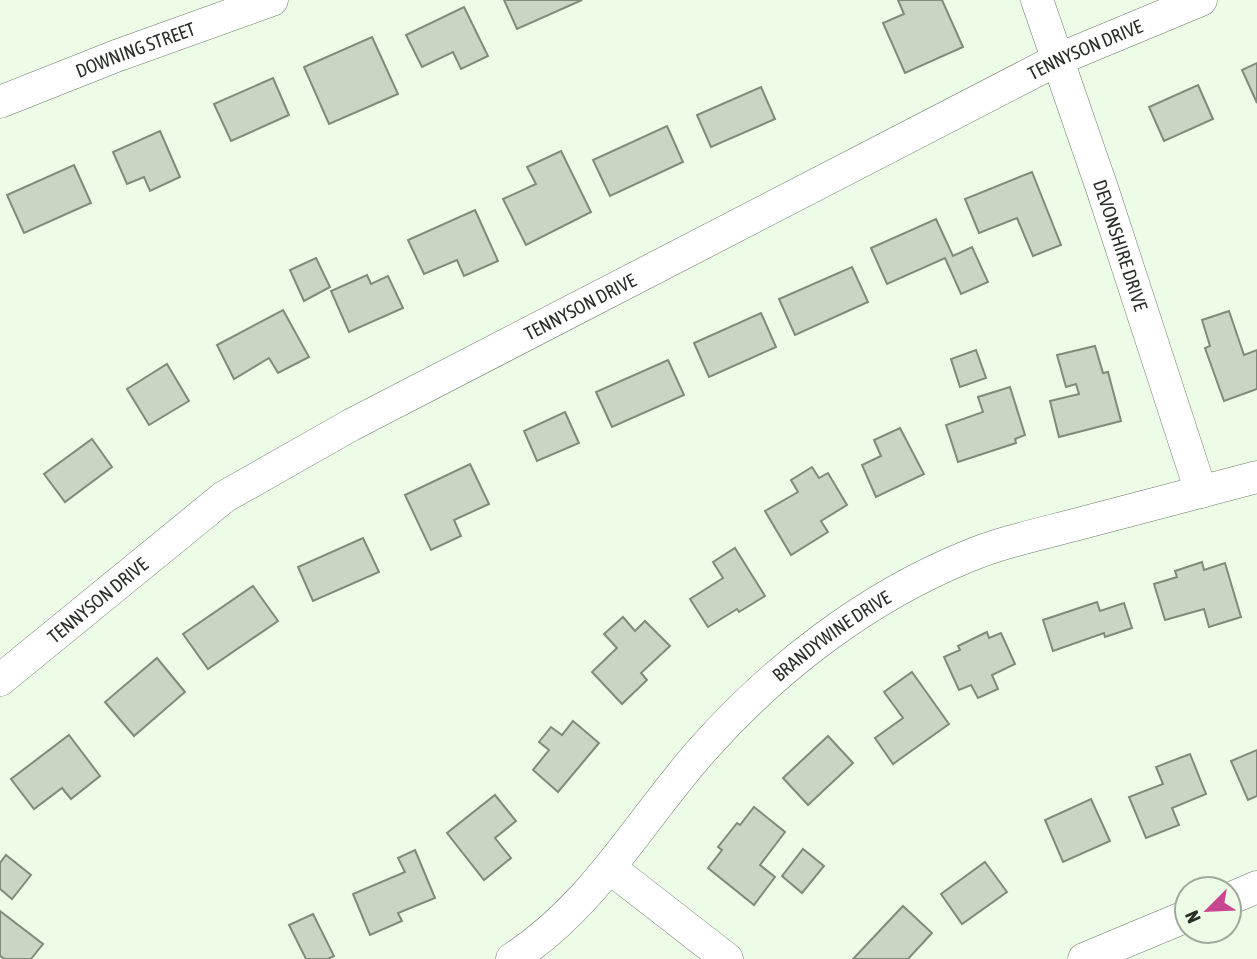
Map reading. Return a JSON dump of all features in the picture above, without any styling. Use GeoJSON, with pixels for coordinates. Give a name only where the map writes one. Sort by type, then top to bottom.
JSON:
{"type":"FeatureCollection","features":[{"type":"Feature","properties":{"kind":"street","name":"DOWNING STREET"},"geometry":{"type":"LineString","coordinates":[[0,102],[271,0]]}},
{"type":"Feature","properties":{"kind":"street","name":"DEVONSHIRE DRIVE"},"geometry":{"type":"LineString","coordinates":[[1037,0],[1059,59],[1201,492]]}},
{"type":"Feature","properties":{"kind":"street","name":"TENNYSON DRIVE"},"geometry":{"type":"LineString","coordinates":[[0,680],[224,497],[351,425],[1059,59],[1201,0]]}},
{"type":"Feature","properties":{"kind":"street","name":"BRANDYWINE DRIVE"},"geometry":{"type":"LineString","coordinates":[[512,959],[569,915],[610,868],[702,749],[738,712],[807,651],[856,616],[914,582],[967,556],[1010,542],[1257,477]]}},
{"type":"Feature","properties":{"kind":"street"},"geometry":{"type":"LineString","coordinates":[[610,868],[727,959]]}},
{"type":"Feature","properties":{"kind":"street"},"geometry":{"type":"LineString","coordinates":[[1084,959],[1173,922]]}},
{"type":"Feature","properties":{"kind":"building"},"geometry":{"type":"Polygon","coordinates":[[[504,0],[582,0],[517,29],[504,0]]]}},
{"type":"Feature","properties":{"kind":"building"},"geometry":{"type":"Polygon","coordinates":[[[898,0],[942,0],[963,47],[905,73],[883,23],[904,14],[898,0]]]}},
{"type":"Feature","properties":{"kind":"building"},"geometry":{"type":"Polygon","coordinates":[[[464,7],[488,56],[461,69],[453,52],[422,67],[406,35],[464,7]]]}},
{"type":"Feature","properties":{"kind":"building"},"geometry":{"type":"Polygon","coordinates":[[[372,37],[398,94],[329,124],[304,67],[372,37]]]}},
{"type":"Feature","properties":{"kind":"building"},"geometry":{"type":"Polygon","coordinates":[[[1257,63],[1257,103],[1242,70],[1257,63]]]}},
{"type":"Feature","properties":{"kind":"building"},"geometry":{"type":"Polygon","coordinates":[[[273,78],[289,115],[231,141],[214,104],[273,78]]]}},
{"type":"Feature","properties":{"kind":"building"},"geometry":{"type":"Polygon","coordinates":[[[1198,85],[1213,119],[1164,141],[1149,107],[1198,85]]]}},
{"type":"Feature","properties":{"kind":"building"},"geometry":{"type":"Polygon","coordinates":[[[761,87],[775,119],[711,147],[697,115],[761,87]]]}},
{"type":"Feature","properties":{"kind":"building"},"geometry":{"type":"Polygon","coordinates":[[[667,126],[683,162],[610,196],[593,160],[667,126]]]}},
{"type":"Feature","properties":{"kind":"building"},"geometry":{"type":"Polygon","coordinates":[[[160,131],[180,177],[150,191],[144,177],[127,184],[113,152],[160,131]]]}},
{"type":"Feature","properties":{"kind":"building"},"geometry":{"type":"Polygon","coordinates":[[[561,151],[591,212],[526,245],[503,199],[536,184],[527,167],[561,151]]]}},
{"type":"Feature","properties":{"kind":"building"},"geometry":{"type":"Polygon","coordinates":[[[74,165],[91,203],[24,233],[7,195],[74,165]]]}},
{"type":"Feature","properties":{"kind":"building"},"geometry":{"type":"Polygon","coordinates":[[[1032,172],[1061,245],[1033,256],[1017,218],[979,233],[965,199],[1032,172]]]}},
{"type":"Feature","properties":{"kind":"building"},"geometry":{"type":"Polygon","coordinates":[[[475,210],[498,261],[464,276],[457,260],[424,274],[408,240],[475,210]]]}},
{"type":"Feature","properties":{"kind":"building"},"geometry":{"type":"Polygon","coordinates":[[[936,219],[953,256],[972,247],[988,282],[961,294],[945,258],[887,284],[871,248],[936,219]]]}},
{"type":"Feature","properties":{"kind":"building"},"geometry":{"type":"Polygon","coordinates":[[[316,258],[330,287],[304,301],[290,270],[316,258]]]}},
{"type":"Feature","properties":{"kind":"building"},"geometry":{"type":"Polygon","coordinates":[[[852,267],[868,302],[795,335],[779,299],[852,267]]]}},
{"type":"Feature","properties":{"kind":"building"},"geometry":{"type":"Polygon","coordinates":[[[367,275],[371,284],[388,276],[403,308],[349,332],[331,291],[367,275]]]}},
{"type":"Feature","properties":{"kind":"building"},"geometry":{"type":"Polygon","coordinates":[[[283,310],[309,357],[278,373],[269,358],[234,379],[217,345],[283,310]]]}},
{"type":"Feature","properties":{"kind":"building"},"geometry":{"type":"Polygon","coordinates":[[[1229,311],[1244,355],[1257,350],[1257,389],[1224,401],[1205,348],[1210,346],[1202,320],[1229,311]]]}},
{"type":"Feature","properties":{"kind":"building"},"geometry":{"type":"Polygon","coordinates":[[[761,313],[776,347],[709,377],[694,343],[761,313]]]}},
{"type":"Feature","properties":{"kind":"building"},"geometry":{"type":"Polygon","coordinates":[[[1095,346],[1103,373],[1108,372],[1121,421],[1059,437],[1050,401],[1079,394],[1076,384],[1066,387],[1057,355],[1095,346]]]}},
{"type":"Feature","properties":{"kind":"building"},"geometry":{"type":"Polygon","coordinates":[[[976,350],[986,378],[960,387],[951,359],[976,350]]]}},
{"type":"Feature","properties":{"kind":"building"},"geometry":{"type":"Polygon","coordinates":[[[668,360],[684,395],[612,427],[596,392],[668,360]]]}},
{"type":"Feature","properties":{"kind":"building"},"geometry":{"type":"Polygon","coordinates":[[[167,364],[189,401],[149,425],[127,389],[167,364]]]}},
{"type":"Feature","properties":{"kind":"building"},"geometry":{"type":"Polygon","coordinates":[[[1010,387],[1025,435],[1015,439],[1016,443],[958,462],[946,425],[983,412],[978,397],[1010,387]]]}},
{"type":"Feature","properties":{"kind":"building"},"geometry":{"type":"Polygon","coordinates":[[[565,412],[579,443],[537,461],[524,431],[565,412]]]}},
{"type":"Feature","properties":{"kind":"building"},"geometry":{"type":"Polygon","coordinates":[[[900,428],[924,474],[876,497],[862,465],[881,456],[874,440],[900,428]]]}},
{"type":"Feature","properties":{"kind":"building"},"geometry":{"type":"Polygon","coordinates":[[[92,439],[112,467],[65,502],[44,474],[92,439]]]}},
{"type":"Feature","properties":{"kind":"building"},"geometry":{"type":"Polygon","coordinates":[[[470,464],[489,504],[454,520],[461,536],[431,550],[405,495],[470,464]]]}},
{"type":"Feature","properties":{"kind":"building"},"geometry":{"type":"Polygon","coordinates":[[[812,467],[819,478],[828,473],[847,505],[821,521],[828,532],[791,555],[765,511],[798,492],[791,480],[812,467]]]}},
{"type":"Feature","properties":{"kind":"building"},"geometry":{"type":"Polygon","coordinates":[[[363,538],[379,572],[313,601],[298,567],[363,538]]]}},
{"type":"Feature","properties":{"kind":"building"},"geometry":{"type":"Polygon","coordinates":[[[735,548],[765,596],[708,627],[690,599],[723,578],[713,562],[735,548]]]}},
{"type":"Feature","properties":{"kind":"building"},"geometry":{"type":"Polygon","coordinates":[[[1202,562],[1204,570],[1225,563],[1241,617],[1209,627],[1204,609],[1165,620],[1154,584],[1177,577],[1175,571],[1202,562]]]}},
{"type":"Feature","properties":{"kind":"building"},"geometry":{"type":"Polygon","coordinates":[[[253,586],[278,621],[208,669],[183,634],[253,586]]]}},
{"type":"Feature","properties":{"kind":"building"},"geometry":{"type":"Polygon","coordinates":[[[1097,602],[1100,611],[1124,603],[1132,628],[1105,637],[1104,633],[1053,651],[1043,620],[1097,602]]]}},
{"type":"Feature","properties":{"kind":"building"},"geometry":{"type":"Polygon","coordinates":[[[623,617],[635,631],[645,621],[670,646],[641,673],[647,680],[622,704],[592,672],[617,648],[604,634],[623,617]]]}},
{"type":"Feature","properties":{"kind":"building"},"geometry":{"type":"Polygon","coordinates":[[[987,632],[989,638],[1001,633],[1015,664],[992,675],[998,689],[978,698],[971,685],[959,690],[944,657],[960,650],[958,646],[987,632]]]}},
{"type":"Feature","properties":{"kind":"building"},"geometry":{"type":"Polygon","coordinates":[[[157,658],[185,692],[134,736],[105,702],[157,658]]]}},
{"type":"Feature","properties":{"kind":"building"},"geometry":{"type":"Polygon","coordinates":[[[912,672],[949,724],[893,764],[875,738],[903,718],[884,692],[912,672]]]}},
{"type":"Feature","properties":{"kind":"building"},"geometry":{"type":"Polygon","coordinates":[[[573,721],[599,743],[558,792],[533,770],[549,750],[539,742],[551,727],[562,735],[573,721]]]}},
{"type":"Feature","properties":{"kind":"building"},"geometry":{"type":"Polygon","coordinates":[[[69,735],[100,776],[71,799],[62,788],[34,809],[11,779],[69,735]]]}},
{"type":"Feature","properties":{"kind":"building"},"geometry":{"type":"Polygon","coordinates":[[[828,736],[853,763],[808,805],[783,778],[828,736]]]}},
{"type":"Feature","properties":{"kind":"building"},"geometry":{"type":"Polygon","coordinates":[[[1257,750],[1257,796],[1248,800],[1231,761],[1257,750]]]}},
{"type":"Feature","properties":{"kind":"building"},"geometry":{"type":"Polygon","coordinates":[[[1190,754],[1206,794],[1172,808],[1179,825],[1146,838],[1129,797],[1163,784],[1156,767],[1190,754]]]}},
{"type":"Feature","properties":{"kind":"building"},"geometry":{"type":"Polygon","coordinates":[[[495,795],[516,821],[495,838],[511,858],[484,880],[447,833],[495,795]]]}},
{"type":"Feature","properties":{"kind":"building"},"geometry":{"type":"Polygon","coordinates":[[[1091,799],[1110,841],[1063,862],[1045,820],[1091,799]]]}},
{"type":"Feature","properties":{"kind":"building"},"geometry":{"type":"Polygon","coordinates":[[[754,807],[785,832],[760,865],[775,877],[754,905],[708,868],[722,850],[718,847],[754,807]]]}},
{"type":"Feature","properties":{"kind":"building"},"geometry":{"type":"Polygon","coordinates":[[[803,849],[824,866],[802,893],[782,876],[803,849]]]}},
{"type":"Feature","properties":{"kind":"building"},"geometry":{"type":"Polygon","coordinates":[[[415,850],[435,898],[398,913],[402,921],[370,935],[353,894],[405,872],[398,858],[415,850]]]}},
{"type":"Feature","properties":{"kind":"building"},"geometry":{"type":"Polygon","coordinates":[[[6,855],[31,875],[12,899],[0,889],[0,863],[6,855]]]}},
{"type":"Feature","properties":{"kind":"building"},"geometry":{"type":"Polygon","coordinates":[[[985,862],[1007,892],[962,924],[941,894],[985,862]]]}},
{"type":"Feature","properties":{"kind":"building"},"geometry":{"type":"Polygon","coordinates":[[[903,906],[932,933],[908,959],[853,959],[903,906]]]}},
{"type":"Feature","properties":{"kind":"building"},"geometry":{"type":"Polygon","coordinates":[[[0,911],[43,944],[31,959],[5,959],[0,956],[0,911]]]}},
{"type":"Feature","properties":{"kind":"building"},"geometry":{"type":"Polygon","coordinates":[[[313,914],[334,956],[328,959],[306,959],[289,925],[313,914]]]}}]}
